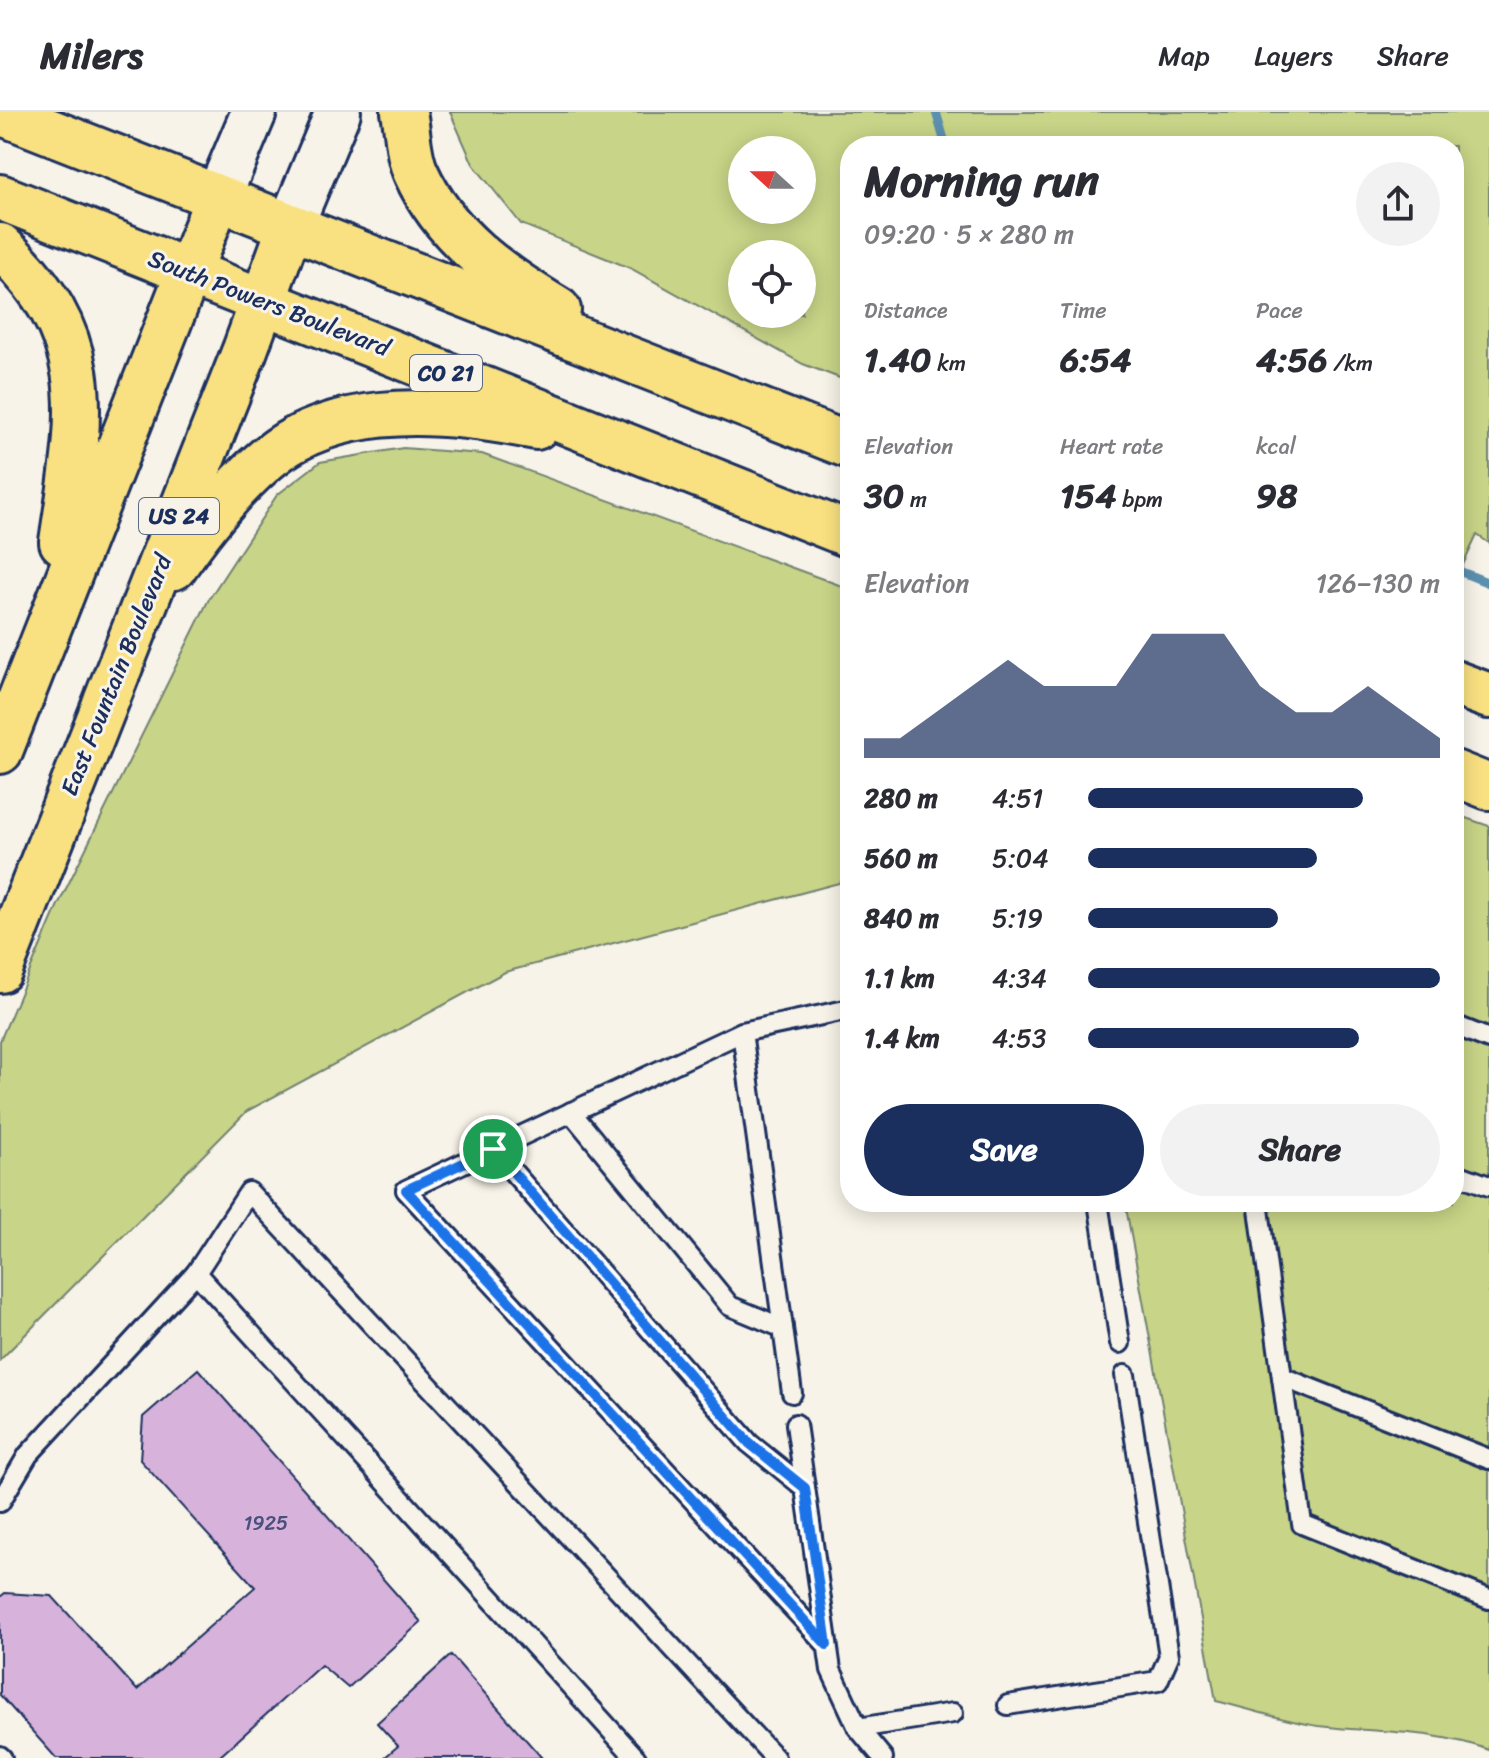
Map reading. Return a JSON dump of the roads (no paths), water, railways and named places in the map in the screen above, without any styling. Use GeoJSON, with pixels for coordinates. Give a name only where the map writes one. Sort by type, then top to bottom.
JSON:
{"type":"FeatureCollection","features":[{"type":"Feature","properties":{"kind":"highway"},"geometry":{"type":"LineString","coordinates":[[0,112],[217,200],[840,442]]}},
{"type":"Feature","properties":{"kind":"highway"},"geometry":{"type":"LineString","coordinates":[[404,112],[415,171],[440,215],[470,249],[516,285],[656,370]]}},
{"type":"Feature","properties":{"kind":"highway","name":"South Powers Boulevard"},"geometry":{"type":"LineString","coordinates":[[0,197],[840,531]]}},
{"type":"Feature","properties":{"kind":"highway"},"geometry":{"type":"LineString","coordinates":[[0,751],[217,200]]}},
{"type":"Feature","properties":{"kind":"highway","name":"East Fountain Boulevard"},"geometry":{"type":"LineString","coordinates":[[0,970],[290,227]]}},
{"type":"Feature","properties":{"kind":"highway"},"geometry":{"type":"LineString","coordinates":[[0,246],[45,295],[64,327],[78,385],[78,437],[51,616]]}},
{"type":"Feature","properties":{"kind":"highway"},"geometry":{"type":"LineString","coordinates":[[128,642],[206,523],[262,465],[293,440],[322,426],[348,419],[406,413],[495,419],[629,445]]}},
{"type":"Feature","properties":{"kind":"highway"},"geometry":{"type":"LineString","coordinates":[[1464,687],[1489,696]]}},
{"type":"Feature","properties":{"kind":"highway"},"geometry":{"type":"LineString","coordinates":[[1464,777],[1489,787]]}},
{"type":"Feature","properties":{"kind":"street"},"geometry":{"type":"LineString","coordinates":[[217,200],[254,112]]}},
{"type":"Feature","properties":{"kind":"street","name":"East Fountain Boulevard"},"geometry":{"type":"LineString","coordinates":[[290,227],[338,112]]}},
{"type":"Feature","properties":{"kind":"lane"},"geometry":{"type":"LineString","coordinates":[[827,1645],[406,1190],[742,1032],[840,1011]]}},
{"type":"Feature","properties":{"kind":"lane"},"geometry":{"type":"LineString","coordinates":[[1464,1029],[1489,1039]]}},
{"type":"Feature","properties":{"kind":"lane"},"geometry":{"type":"LineString","coordinates":[[742,1032],[792,1393]]}},
{"type":"Feature","properties":{"kind":"lane"},"geometry":{"type":"LineString","coordinates":[[571,1112],[730,1306],[783,1328]]}},
{"type":"Feature","properties":{"kind":"lane"},"geometry":{"type":"LineString","coordinates":[[493,1149],[749,1443],[805,1488]]}},
{"type":"Feature","properties":{"kind":"lane"},"geometry":{"type":"LineString","coordinates":[[1464,1177],[1489,1186]]}},
{"type":"Feature","properties":{"kind":"lane"},"geometry":{"type":"LineString","coordinates":[[0,1502],[28,1455],[196,1273],[249,1192],[775,1758]]}},
{"type":"Feature","properties":{"kind":"lane"},"geometry":{"type":"LineString","coordinates":[[1100,1212],[1120,1343]]}},
{"type":"Feature","properties":{"kind":"lane"},"geometry":{"type":"LineString","coordinates":[[1259,1212],[1302,1524],[1489,1599]]}},
{"type":"Feature","properties":{"kind":"lane"},"geometry":{"type":"LineString","coordinates":[[196,1273],[636,1758]]}},
{"type":"Feature","properties":{"kind":"lane"},"geometry":{"type":"LineString","coordinates":[[1008,1705],[1158,1681],[1169,1656],[1125,1375]]}},
{"type":"Feature","properties":{"kind":"lane"},"geometry":{"type":"LineString","coordinates":[[1282,1377],[1489,1459]]}},
{"type":"Feature","properties":{"kind":"lane"},"geometry":{"type":"LineString","coordinates":[[796,1424],[831,1670],[858,1728],[883,1758]]}},
{"type":"Feature","properties":{"kind":"lane"},"geometry":{"type":"LineString","coordinates":[[858,1728],[953,1713]]}},
{"type":"Feature","properties":{"kind":"waterway"},"geometry":{"type":"LineString","coordinates":[[936,112],[943,136]]}},
{"type":"Feature","properties":{"kind":"waterway"},"geometry":{"type":"LineString","coordinates":[[1464,573],[1489,583]]}}]}
